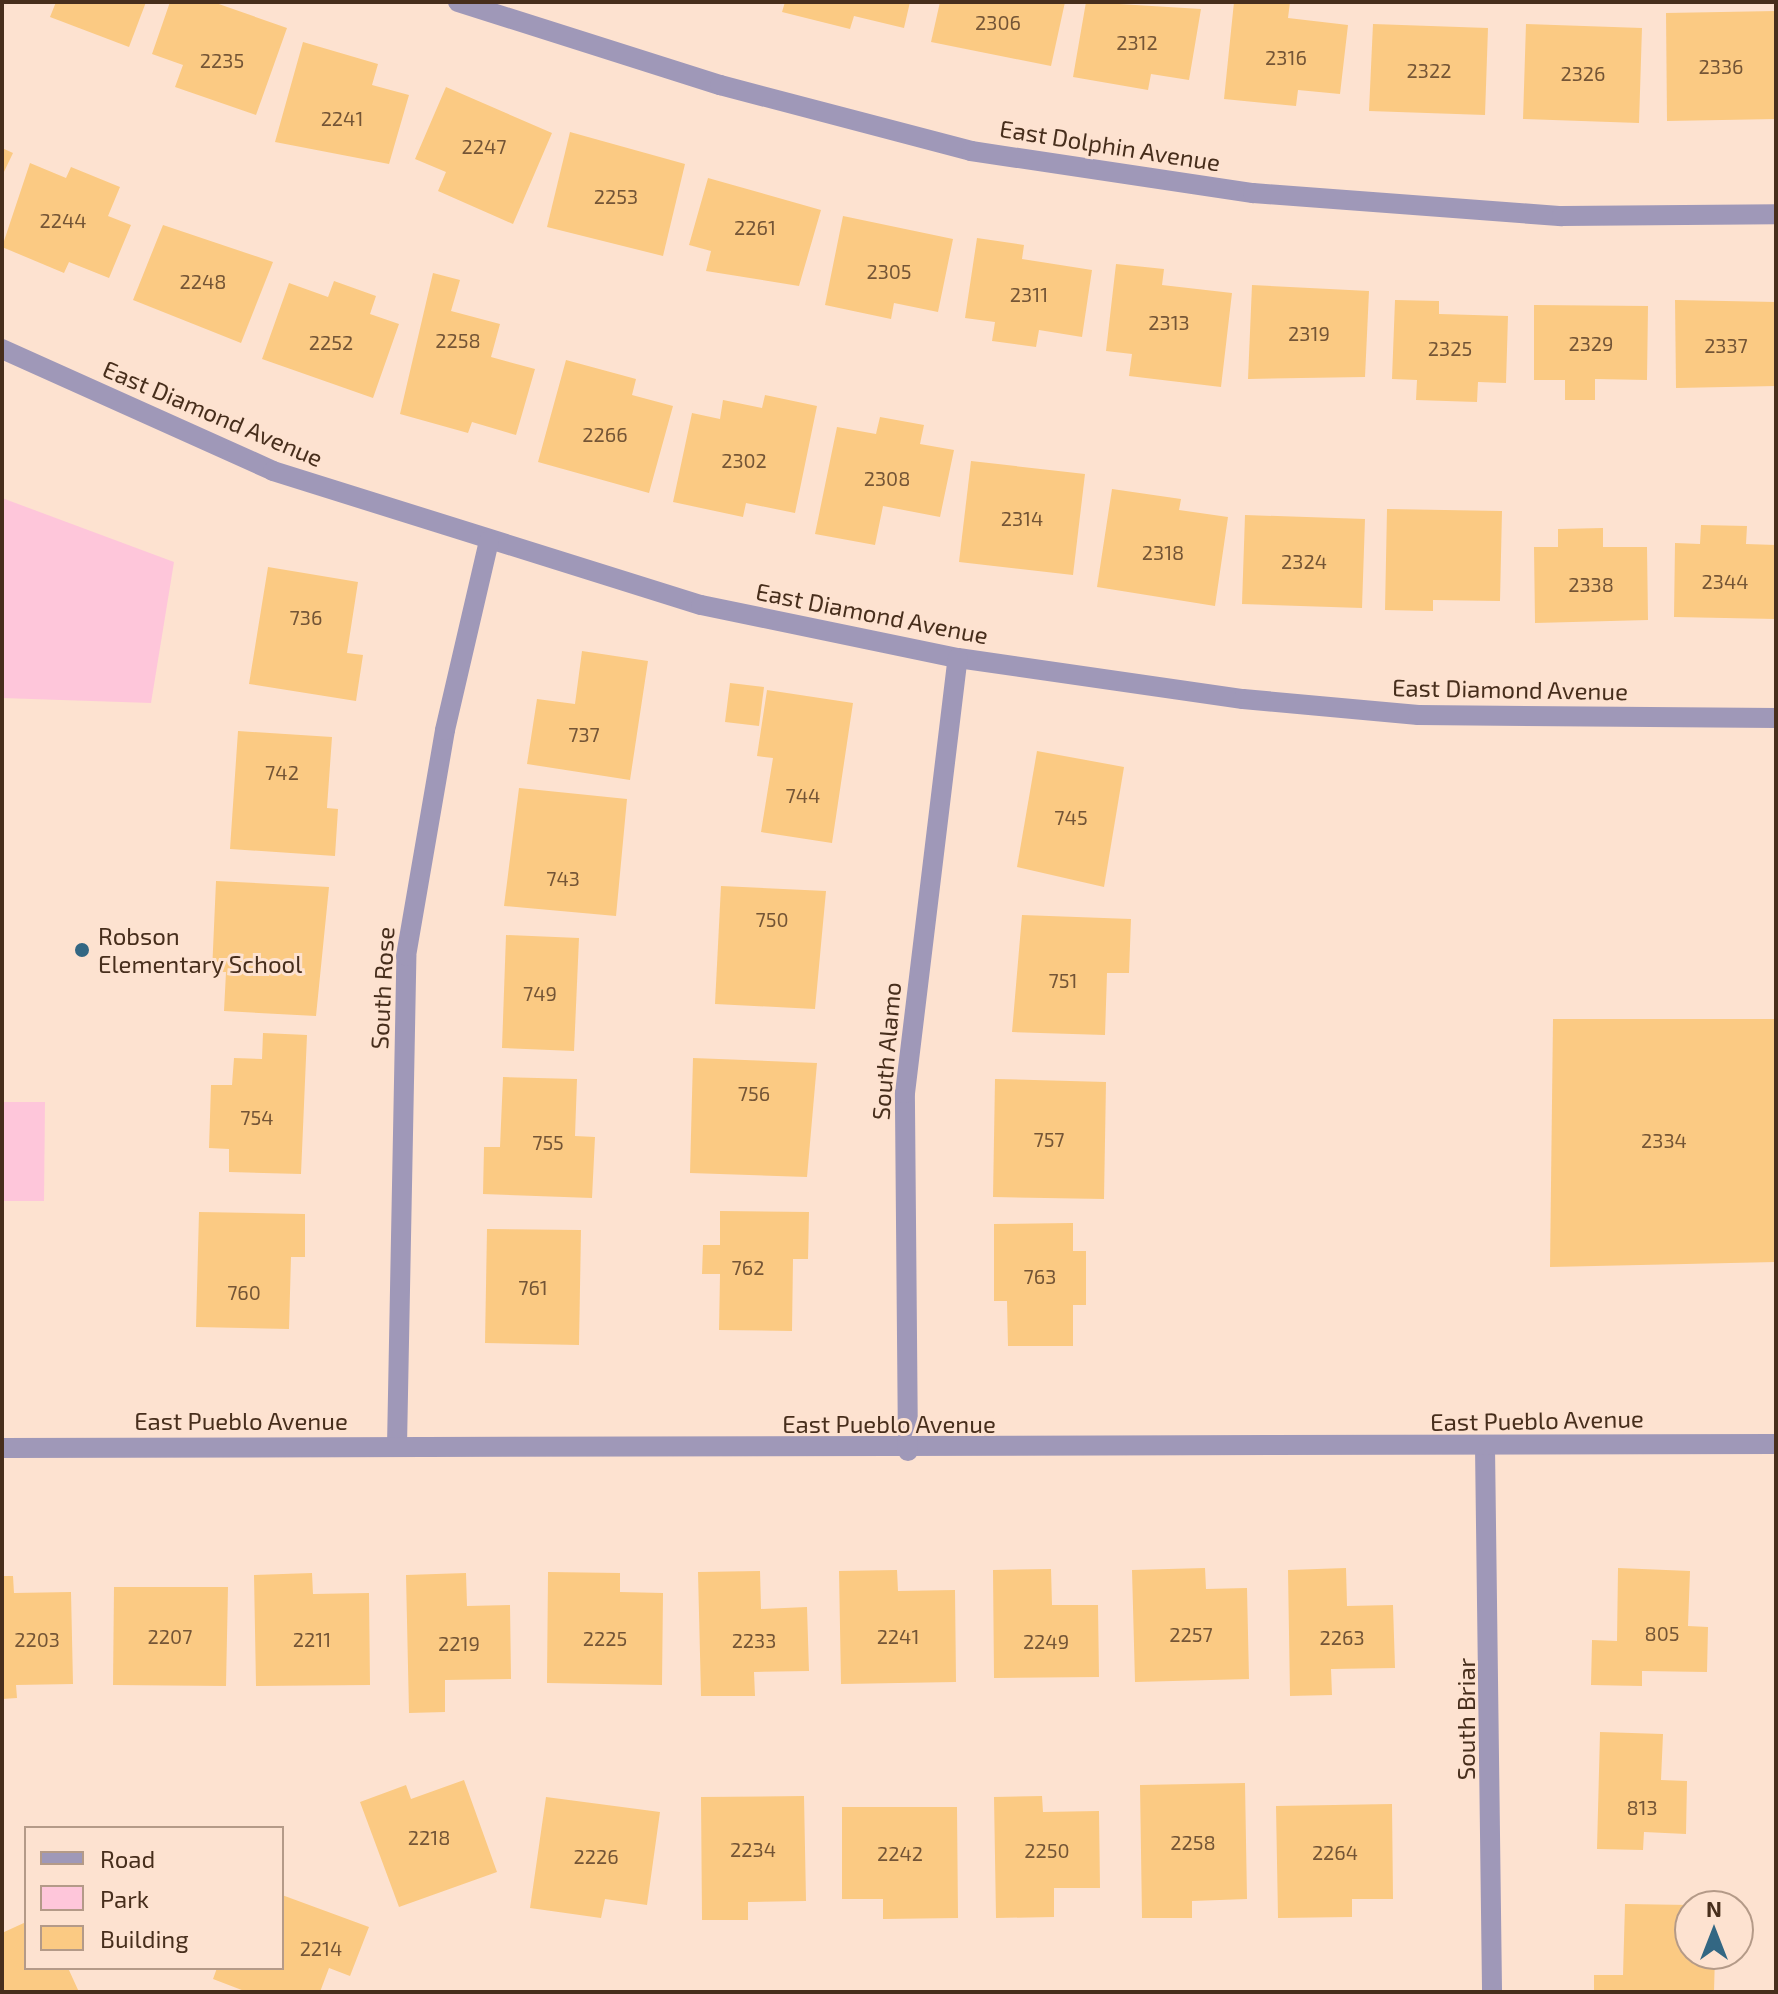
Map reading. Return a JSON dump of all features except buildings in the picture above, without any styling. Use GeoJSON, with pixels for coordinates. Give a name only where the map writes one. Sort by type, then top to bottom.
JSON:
{"type":"FeatureCollection","features":[{"type":"Feature","properties":{"kind":"street","name":"East Dolphin Avenue"},"geometry":{"type":"LineString","coordinates":[[458,2],[720,85],[971,151],[1253,193],[1562,216],[1776,214]]}},
{"type":"Feature","properties":{"kind":"street","name":"East Diamond Avenue"},"geometry":{"type":"LineString","coordinates":[[2,349],[273,471],[701,605],[958,658],[1243,699],[1418,715],[1776,718]]}},
{"type":"Feature","properties":{"kind":"street","name":"South Rose"},"geometry":{"type":"LineString","coordinates":[[397,1446],[406,956],[445,730],[489,541]]}},
{"type":"Feature","properties":{"kind":"street","name":"South Alamo"},"geometry":{"type":"LineString","coordinates":[[908,1451],[905,1093],[958,658]]}},
{"type":"Feature","properties":{"kind":"street","name":"East Pueblo Avenue"},"geometry":{"type":"LineString","coordinates":[[2,1448],[397,1446],[908,1451],[1776,1444]]}},
{"type":"Feature","properties":{"kind":"street","name":"South Briar"},"geometry":{"type":"LineString","coordinates":[[1485,1447],[1492,1992]]}},
{"type":"Feature","properties":{"kind":"green space"},"geometry":{"type":"Polygon","coordinates":[[[2,498],[174,562],[151,703],[2,698],[2,498]]]}},
{"type":"Feature","properties":{"kind":"green space"},"geometry":{"type":"Polygon","coordinates":[[[2,1102],[45,1102],[44,1201],[2,1201],[2,1102]]]}},
{"type":"Feature","properties":{"kind":"place","name":"Robson Elementary School"},"geometry":{"type":"Point","coordinates":[82,950]}}]}
